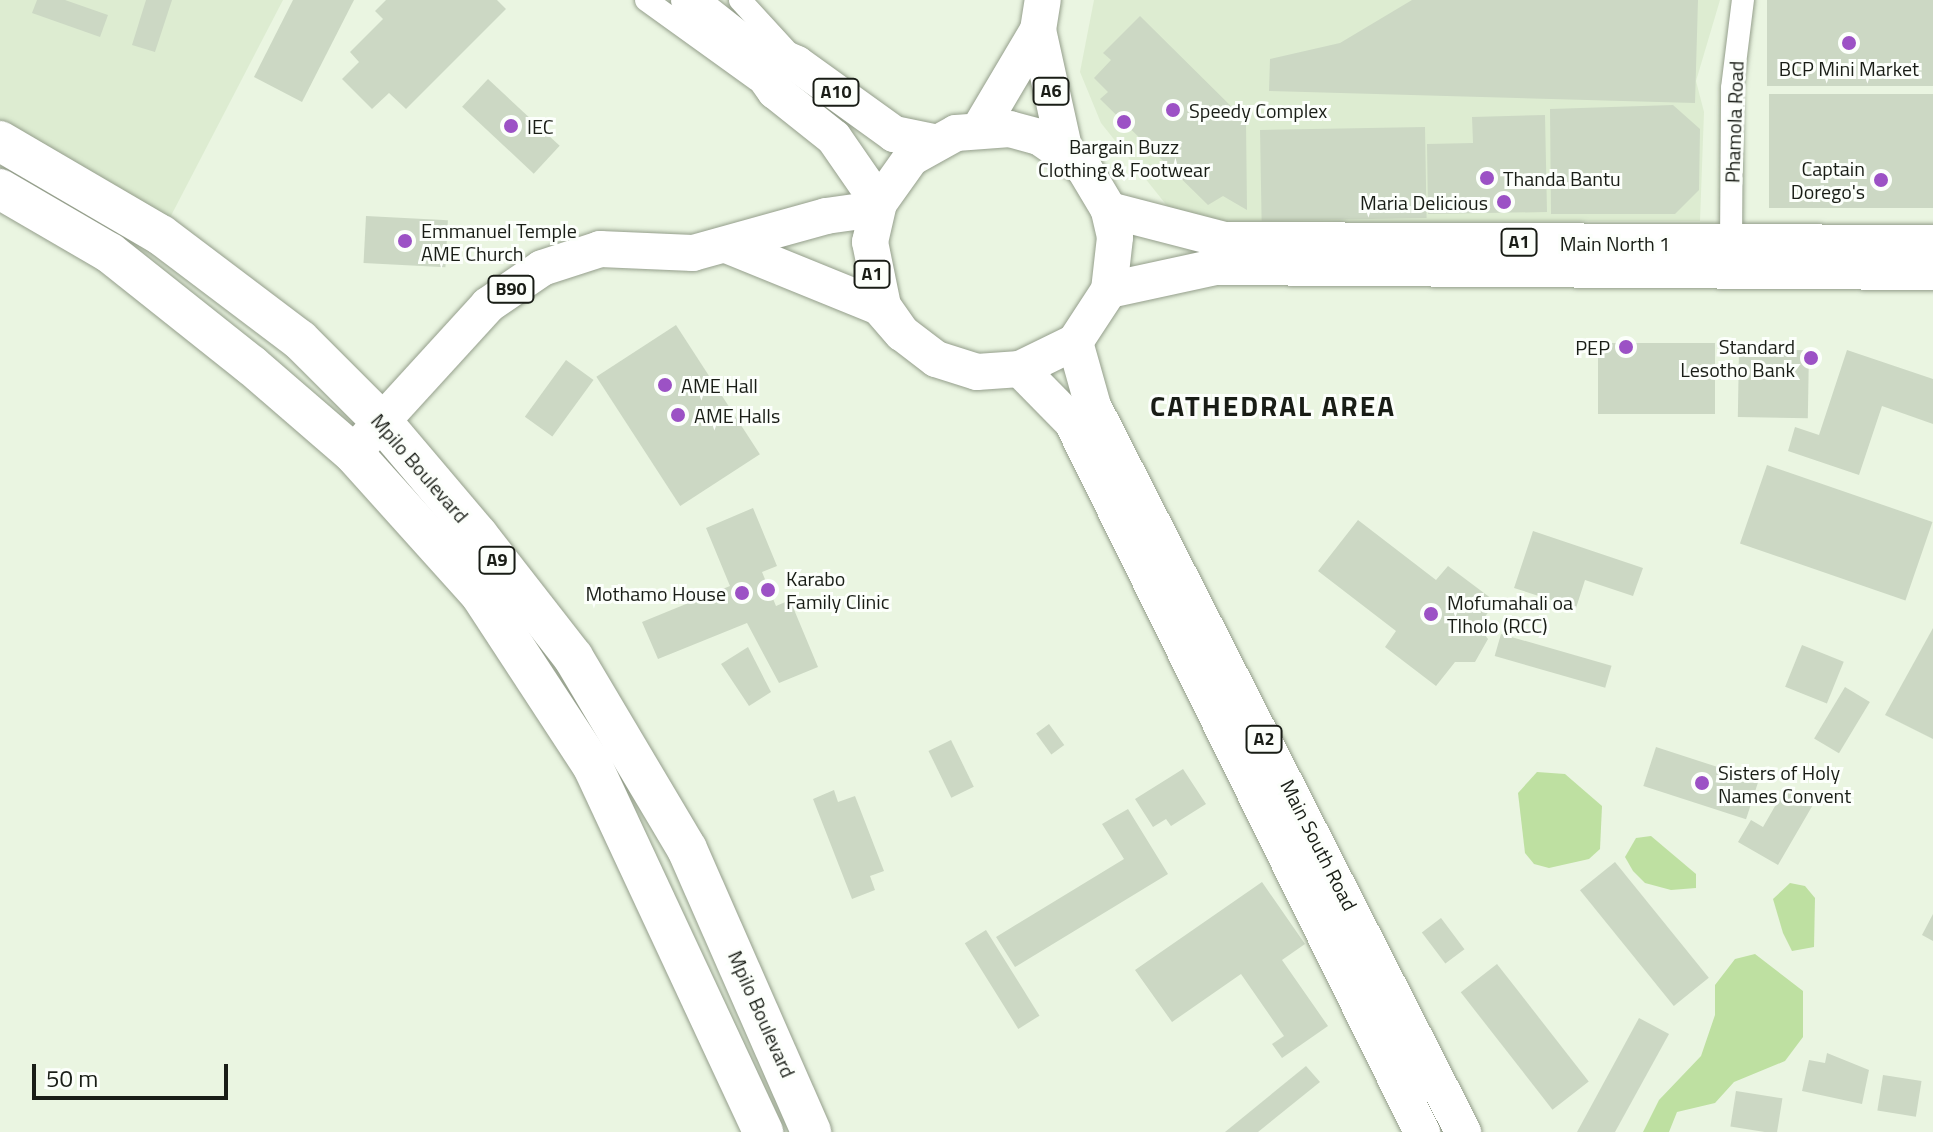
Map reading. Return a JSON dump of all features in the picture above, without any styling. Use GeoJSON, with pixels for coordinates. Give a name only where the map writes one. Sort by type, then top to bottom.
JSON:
{"type":"FeatureCollection","features":[{"type":"Feature","properties":{"kind":"highway","name":"Mpilo Boulevard"},"geometry":{"type":"LineString","coordinates":[[0,141],[184,252],[300,340],[383,423],[573,657],[687,849],[811,1132]]}},
{"type":"Feature","properties":{"kind":"highway","name":"Mpilo Boulevard"},"geometry":{"type":"LineString","coordinates":[[0,189],[110,253],[353,453],[480,594],[593,767],[763,1132]]}},
{"type":"Feature","properties":{"kind":"main road","name":"A10"},"geometry":{"type":"LineString","coordinates":[[689,0],[737,38],[797,64],[894,134],[934,142]]}},
{"type":"Feature","properties":{"kind":"main road","name":"A6"},"geometry":{"type":"LineString","coordinates":[[980,128],[1040,15]]}},
{"type":"Feature","properties":{"kind":"main road","name":"A6"},"geometry":{"type":"LineString","coordinates":[[1040,15],[1065,152]]}},
{"type":"Feature","properties":{"kind":"main road","name":"A10"},"geometry":{"type":"LineString","coordinates":[[737,38],[775,91],[834,138],[870,208]]}},
{"type":"Feature","properties":{"kind":"main road"},"geometry":{"type":"LineString","coordinates":[[870,208],[892,179],[934,142],[980,128],[1039,137],[1065,152],[1091,178],[1109,210],[1115,264],[1109,290],[1075,342]]}},
{"type":"Feature","properties":{"kind":"main road","name":"B90"},"geometry":{"type":"LineString","coordinates":[[353,453],[488,305],[542,268],[600,249],[693,253],[870,208]]}},
{"type":"Feature","properties":{"kind":"main road","name":"A1"},"geometry":{"type":"LineString","coordinates":[[870,208],[872,274],[902,333],[936,359],[963,367],[1020,369],[1075,342]]}},
{"type":"Feature","properties":{"kind":"main road","name":"Main North 1"},"geometry":{"type":"LineString","coordinates":[[1109,210],[1225,240],[1933,243]]}},
{"type":"Feature","properties":{"kind":"main road","name":"B90"},"geometry":{"type":"LineString","coordinates":[[729,246],[839,286],[879,307],[902,333]]}},
{"type":"Feature","properties":{"kind":"main road","name":"Main North 1"},"geometry":{"type":"LineString","coordinates":[[1109,290],[1215,267],[1933,272]]}},
{"type":"Feature","properties":{"kind":"main road","name":"Main South Road"},"geometry":{"type":"LineString","coordinates":[[1075,342],[1093,406],[1463,1132]]}},
{"type":"Feature","properties":{"kind":"main road","name":"Main South Road"},"geometry":{"type":"LineString","coordinates":[[1020,369],[1072,422],[1422,1132]]}},
{"type":"Feature","properties":{"kind":"street"},"geometry":{"type":"LineString","coordinates":[[646,0],[775,91]]}},
{"type":"Feature","properties":{"kind":"street"},"geometry":{"type":"LineString","coordinates":[[740,0],[797,64]]}},
{"type":"Feature","properties":{"kind":"street","name":"Phamola Road"},"geometry":{"type":"LineString","coordinates":[[1731,244],[1732,88],[1743,0]]}},
{"type":"Feature","properties":{"kind":"shaded area"},"geometry":{"type":"Polygon","coordinates":[[[0,0],[283,0],[161,235],[0,141],[0,0]]]}},
{"type":"Feature","properties":{"kind":"shaded area"},"geometry":{"type":"Polygon","coordinates":[[[1094,0],[1720,0],[1696,81],[1704,112],[1700,221],[1214,222],[1168,207],[1101,123],[1080,72],[1094,0]]]}},
{"type":"Feature","properties":{"kind":"green space"},"geometry":{"type":"Polygon","coordinates":[[[1537,772],[1565,774],[1602,806],[1600,849],[1589,859],[1549,868],[1534,864],[1525,853],[1518,793],[1537,772]]]}},
{"type":"Feature","properties":{"kind":"green space"},"geometry":{"type":"Polygon","coordinates":[[[1651,836],[1696,874],[1696,888],[1671,890],[1645,883],[1633,871],[1625,857],[1636,838],[1651,836]]]}},
{"type":"Feature","properties":{"kind":"green space"},"geometry":{"type":"Polygon","coordinates":[[[1790,883],[1805,886],[1815,898],[1814,947],[1792,951],[1783,933],[1773,899],[1790,883]]]}},
{"type":"Feature","properties":{"kind":"green space"},"geometry":{"type":"Polygon","coordinates":[[[1755,954],[1803,991],[1803,1037],[1785,1061],[1734,1082],[1715,1103],[1677,1112],[1669,1132],[1643,1132],[1659,1100],[1701,1056],[1715,1015],[1715,985],[1735,959],[1755,954]]]}},
{"type":"Feature","properties":{"kind":"building"},"geometry":{"type":"Polygon","coordinates":[[[37,0],[65,0],[108,15],[100,37],[32,13],[37,0]]]}},
{"type":"Feature","properties":{"kind":"building"},"geometry":{"type":"Polygon","coordinates":[[[146,0],[172,0],[155,52],[132,45],[146,0]]]}},
{"type":"Feature","properties":{"kind":"building"},"geometry":{"type":"Polygon","coordinates":[[[293,0],[354,0],[302,102],[254,77],[293,0]]]}},
{"type":"Feature","properties":{"kind":"building"},"geometry":{"type":"Polygon","coordinates":[[[386,0],[497,0],[506,9],[406,109],[389,93],[372,109],[342,79],[359,62],[350,52],[383,19],[375,11],[386,0]]]}},
{"type":"Feature","properties":{"kind":"building"},"geometry":{"type":"Polygon","coordinates":[[[1412,0],[1698,0],[1695,103],[1269,91],[1270,59],[1340,43],[1412,0]]]}},
{"type":"Feature","properties":{"kind":"building","name":"BCP Mini Market"},"geometry":{"type":"Polygon","coordinates":[[[1767,0],[1933,0],[1933,86],[1767,86],[1767,0]]]}},
{"type":"Feature","properties":{"kind":"building","name":"Speedy Complex"},"geometry":{"type":"Polygon","coordinates":[[[1140,16],[1246,121],[1247,210],[1223,196],[1208,205],[1100,99],[1108,92],[1094,78],[1111,60],[1103,53],[1140,16]]]}},
{"type":"Feature","properties":{"kind":"building","name":"IEC"},"geometry":{"type":"Polygon","coordinates":[[[488,79],[560,146],[534,174],[462,107],[488,79]]]}},
{"type":"Feature","properties":{"kind":"building"},"geometry":{"type":"Polygon","coordinates":[[[1769,94],[1933,94],[1933,208],[1769,208],[1769,94]]]}},
{"type":"Feature","properties":{"kind":"building"},"geometry":{"type":"Polygon","coordinates":[[[1673,105],[1700,129],[1699,190],[1675,214],[1551,214],[1550,109],[1673,105]]]}},
{"type":"Feature","properties":{"kind":"building","name":"Thanda Bantu"},"geometry":{"type":"Polygon","coordinates":[[[1545,115],[1547,212],[1428,214],[1427,144],[1473,143],[1472,117],[1545,115]]]}},
{"type":"Feature","properties":{"kind":"building"},"geometry":{"type":"Polygon","coordinates":[[[1425,127],[1427,218],[1262,221],[1260,130],[1425,127]]]}},
{"type":"Feature","properties":{"kind":"building","name":"Emmanuel Temple AME Church"},"geometry":{"type":"Polygon","coordinates":[[[366,216],[448,220],[445,267],[364,263],[366,216]]]}},
{"type":"Feature","properties":{"kind":"building","name":"AME Halls"},"geometry":{"type":"Polygon","coordinates":[[[676,325],[760,454],[680,506],[596,377],[676,325]]]}},
{"type":"Feature","properties":{"kind":"building"},"geometry":{"type":"Polygon","coordinates":[[[1598,343],[1715,343],[1715,414],[1598,414],[1598,343]]]}},
{"type":"Feature","properties":{"kind":"building"},"geometry":{"type":"Polygon","coordinates":[[[1739,349],[1809,350],[1808,418],[1738,417],[1739,349]]]}},
{"type":"Feature","properties":{"kind":"building"},"geometry":{"type":"Polygon","coordinates":[[[1847,350],[1933,379],[1933,424],[1882,406],[1859,475],[1788,451],[1795,427],[1819,435],[1847,350]]]}},
{"type":"Feature","properties":{"kind":"building"},"geometry":{"type":"Polygon","coordinates":[[[566,360],[594,380],[552,437],[525,417],[566,360]]]}},
{"type":"Feature","properties":{"kind":"building"},"geometry":{"type":"Polygon","coordinates":[[[1767,465],[1932,522],[1905,600],[1740,543],[1767,465]]]}},
{"type":"Feature","properties":{"kind":"building","name":"Mothamo House"},"geometry":{"type":"Polygon","coordinates":[[[753,508],[777,566],[762,572],[776,606],[790,600],[818,667],[779,683],[747,623],[658,659],[642,622],[730,586],[706,528],[753,508]]]}},
{"type":"Feature","properties":{"kind":"building","name":"Mofumahali oa Tlholo (RCC)"},"geometry":{"type":"Polygon","coordinates":[[[1358,520],[1436,580],[1448,566],[1496,602],[1478,626],[1488,639],[1475,662],[1455,662],[1436,686],[1385,647],[1396,631],[1318,571],[1358,520]]]}},
{"type":"Feature","properties":{"kind":"building"},"geometry":{"type":"Polygon","coordinates":[[[1533,531],[1643,568],[1633,596],[1585,580],[1576,608],[1514,588],[1533,531]]]}},
{"type":"Feature","properties":{"kind":"building"},"geometry":{"type":"Polygon","coordinates":[[[1933,628],[1933,739],[1885,715],[1933,628]]]}},
{"type":"Feature","properties":{"kind":"building"},"geometry":{"type":"Polygon","coordinates":[[[1501,634],[1612,666],[1605,688],[1495,656],[1501,634]]]}},
{"type":"Feature","properties":{"kind":"building"},"geometry":{"type":"Polygon","coordinates":[[[1802,645],[1844,662],[1827,704],[1785,687],[1802,645]]]}},
{"type":"Feature","properties":{"kind":"building"},"geometry":{"type":"Polygon","coordinates":[[[748,647],[771,692],[749,706],[721,664],[748,647]]]}},
{"type":"Feature","properties":{"kind":"building"},"geometry":{"type":"Polygon","coordinates":[[[1845,687],[1870,702],[1839,753],[1814,738],[1845,687]]]}},
{"type":"Feature","properties":{"kind":"building"},"geometry":{"type":"Polygon","coordinates":[[[1049,724],[1064,745],[1051,754],[1036,733],[1049,724]]]}},
{"type":"Feature","properties":{"kind":"building"},"geometry":{"type":"Polygon","coordinates":[[[951,740],[974,787],[951,798],[929,751],[951,740]]]}},
{"type":"Feature","properties":{"kind":"building","name":"Sisters of Holy Names Convent"},"geometry":{"type":"Polygon","coordinates":[[[1656,747],[1759,780],[1746,819],[1643,786],[1656,747]]]}},
{"type":"Feature","properties":{"kind":"building"},"geometry":{"type":"Polygon","coordinates":[[[1183,769],[1206,804],[1171,826],[1166,819],[1153,827],[1135,799],[1183,769]]]}},
{"type":"Feature","properties":{"kind":"building"},"geometry":{"type":"Polygon","coordinates":[[[1786,787],[1814,803],[1778,865],[1738,842],[1751,820],[1763,827],[1786,787]]]}},
{"type":"Feature","properties":{"kind":"building"},"geometry":{"type":"Polygon","coordinates":[[[834,790],[838,802],[855,796],[884,871],[870,876],[875,890],[852,899],[813,799],[834,790]]]}},
{"type":"Feature","properties":{"kind":"building"},"geometry":{"type":"Polygon","coordinates":[[[1128,809],[1168,874],[1015,967],[996,937],[1124,859],[1102,824],[1128,809]]]}},
{"type":"Feature","properties":{"kind":"building"},"geometry":{"type":"Polygon","coordinates":[[[1615,862],[1709,978],[1674,1006],[1580,890],[1615,862]]]}},
{"type":"Feature","properties":{"kind":"building"},"geometry":{"type":"Polygon","coordinates":[[[1262,882],[1305,944],[1282,960],[1328,1026],[1282,1058],[1272,1044],[1284,1036],[1241,974],[1172,1022],[1135,970],[1262,882]]]}},
{"type":"Feature","properties":{"kind":"building"},"geometry":{"type":"Polygon","coordinates":[[[1933,914],[1933,941],[1922,935],[1933,914]]]}},
{"type":"Feature","properties":{"kind":"building"},"geometry":{"type":"Polygon","coordinates":[[[1441,918],[1464,949],[1445,964],[1422,932],[1441,918]]]}},
{"type":"Feature","properties":{"kind":"building"},"geometry":{"type":"Polygon","coordinates":[[[986,930],[1040,1016],[1018,1029],[965,943],[986,930]]]}},
{"type":"Feature","properties":{"kind":"building"},"geometry":{"type":"Polygon","coordinates":[[[1497,964],[1589,1081],[1552,1110],[1461,992],[1497,964]]]}},
{"type":"Feature","properties":{"kind":"building"},"geometry":{"type":"Polygon","coordinates":[[[1639,1018],[1669,1034],[1615,1132],[1577,1132],[1639,1018]]]}},
{"type":"Feature","properties":{"kind":"building"},"geometry":{"type":"Polygon","coordinates":[[[1827,1053],[1869,1070],[1862,1104],[1802,1091],[1809,1060],[1825,1063],[1827,1053]]]}},
{"type":"Feature","properties":{"kind":"building"},"geometry":{"type":"Polygon","coordinates":[[[1306,1066],[1320,1082],[1258,1132],[1225,1132],[1306,1066]]]}},
{"type":"Feature","properties":{"kind":"building"},"geometry":{"type":"Polygon","coordinates":[[[1883,1075],[1922,1081],[1916,1117],[1877,1111],[1883,1075]]]}},
{"type":"Feature","properties":{"kind":"building"},"geometry":{"type":"Polygon","coordinates":[[[1736,1091],[1782,1098],[1777,1132],[1730,1127],[1736,1091]]]}},
{"type":"Feature","properties":{"kind":"place","name":"BCP Mini Market"},"geometry":{"type":"Point","coordinates":[1849,43]}},
{"type":"Feature","properties":{"kind":"place","name":"Speedy Complex"},"geometry":{"type":"Point","coordinates":[1173,110]}},
{"type":"Feature","properties":{"kind":"place","name":"Bargain Buzz Clothing & Footwear"},"geometry":{"type":"Point","coordinates":[1124,122]}},
{"type":"Feature","properties":{"kind":"place","name":"IEC"},"geometry":{"type":"Point","coordinates":[511,126]}},
{"type":"Feature","properties":{"kind":"place","name":"Thanda Bantu"},"geometry":{"type":"Point","coordinates":[1487,178]}},
{"type":"Feature","properties":{"kind":"place","name":"Captain Dorego's"},"geometry":{"type":"Point","coordinates":[1881,180]}},
{"type":"Feature","properties":{"kind":"place","name":"Maria Delicious"},"geometry":{"type":"Point","coordinates":[1504,202]}},
{"type":"Feature","properties":{"kind":"place","name":"Emmanuel Temple AME Church"},"geometry":{"type":"Point","coordinates":[405,241]}},
{"type":"Feature","properties":{"kind":"place","name":"PEP"},"geometry":{"type":"Point","coordinates":[1626,347]}},
{"type":"Feature","properties":{"kind":"place","name":"Standard Lesotho Bank"},"geometry":{"type":"Point","coordinates":[1811,358]}},
{"type":"Feature","properties":{"kind":"place","name":"AME Hall"},"geometry":{"type":"Point","coordinates":[665,385]}},
{"type":"Feature","properties":{"kind":"place","name":"AME Halls"},"geometry":{"type":"Point","coordinates":[678,415]}},
{"type":"Feature","properties":{"kind":"place","name":"Karabo Family Clinic"},"geometry":{"type":"Point","coordinates":[768,590]}},
{"type":"Feature","properties":{"kind":"place","name":"Mothamo House"},"geometry":{"type":"Point","coordinates":[742,593]}},
{"type":"Feature","properties":{"kind":"place","name":"Mofumahali oa Tlholo (RCC)"},"geometry":{"type":"Point","coordinates":[1431,614]}},
{"type":"Feature","properties":{"kind":"place","name":"Sisters of Holy Names Convent"},"geometry":{"type":"Point","coordinates":[1702,783]}},
{"type":"Feature","properties":{"kind":"district","name":"CATHEDRAL AREA"},"geometry":{"type":"Point","coordinates":[1273,406]}}]}
